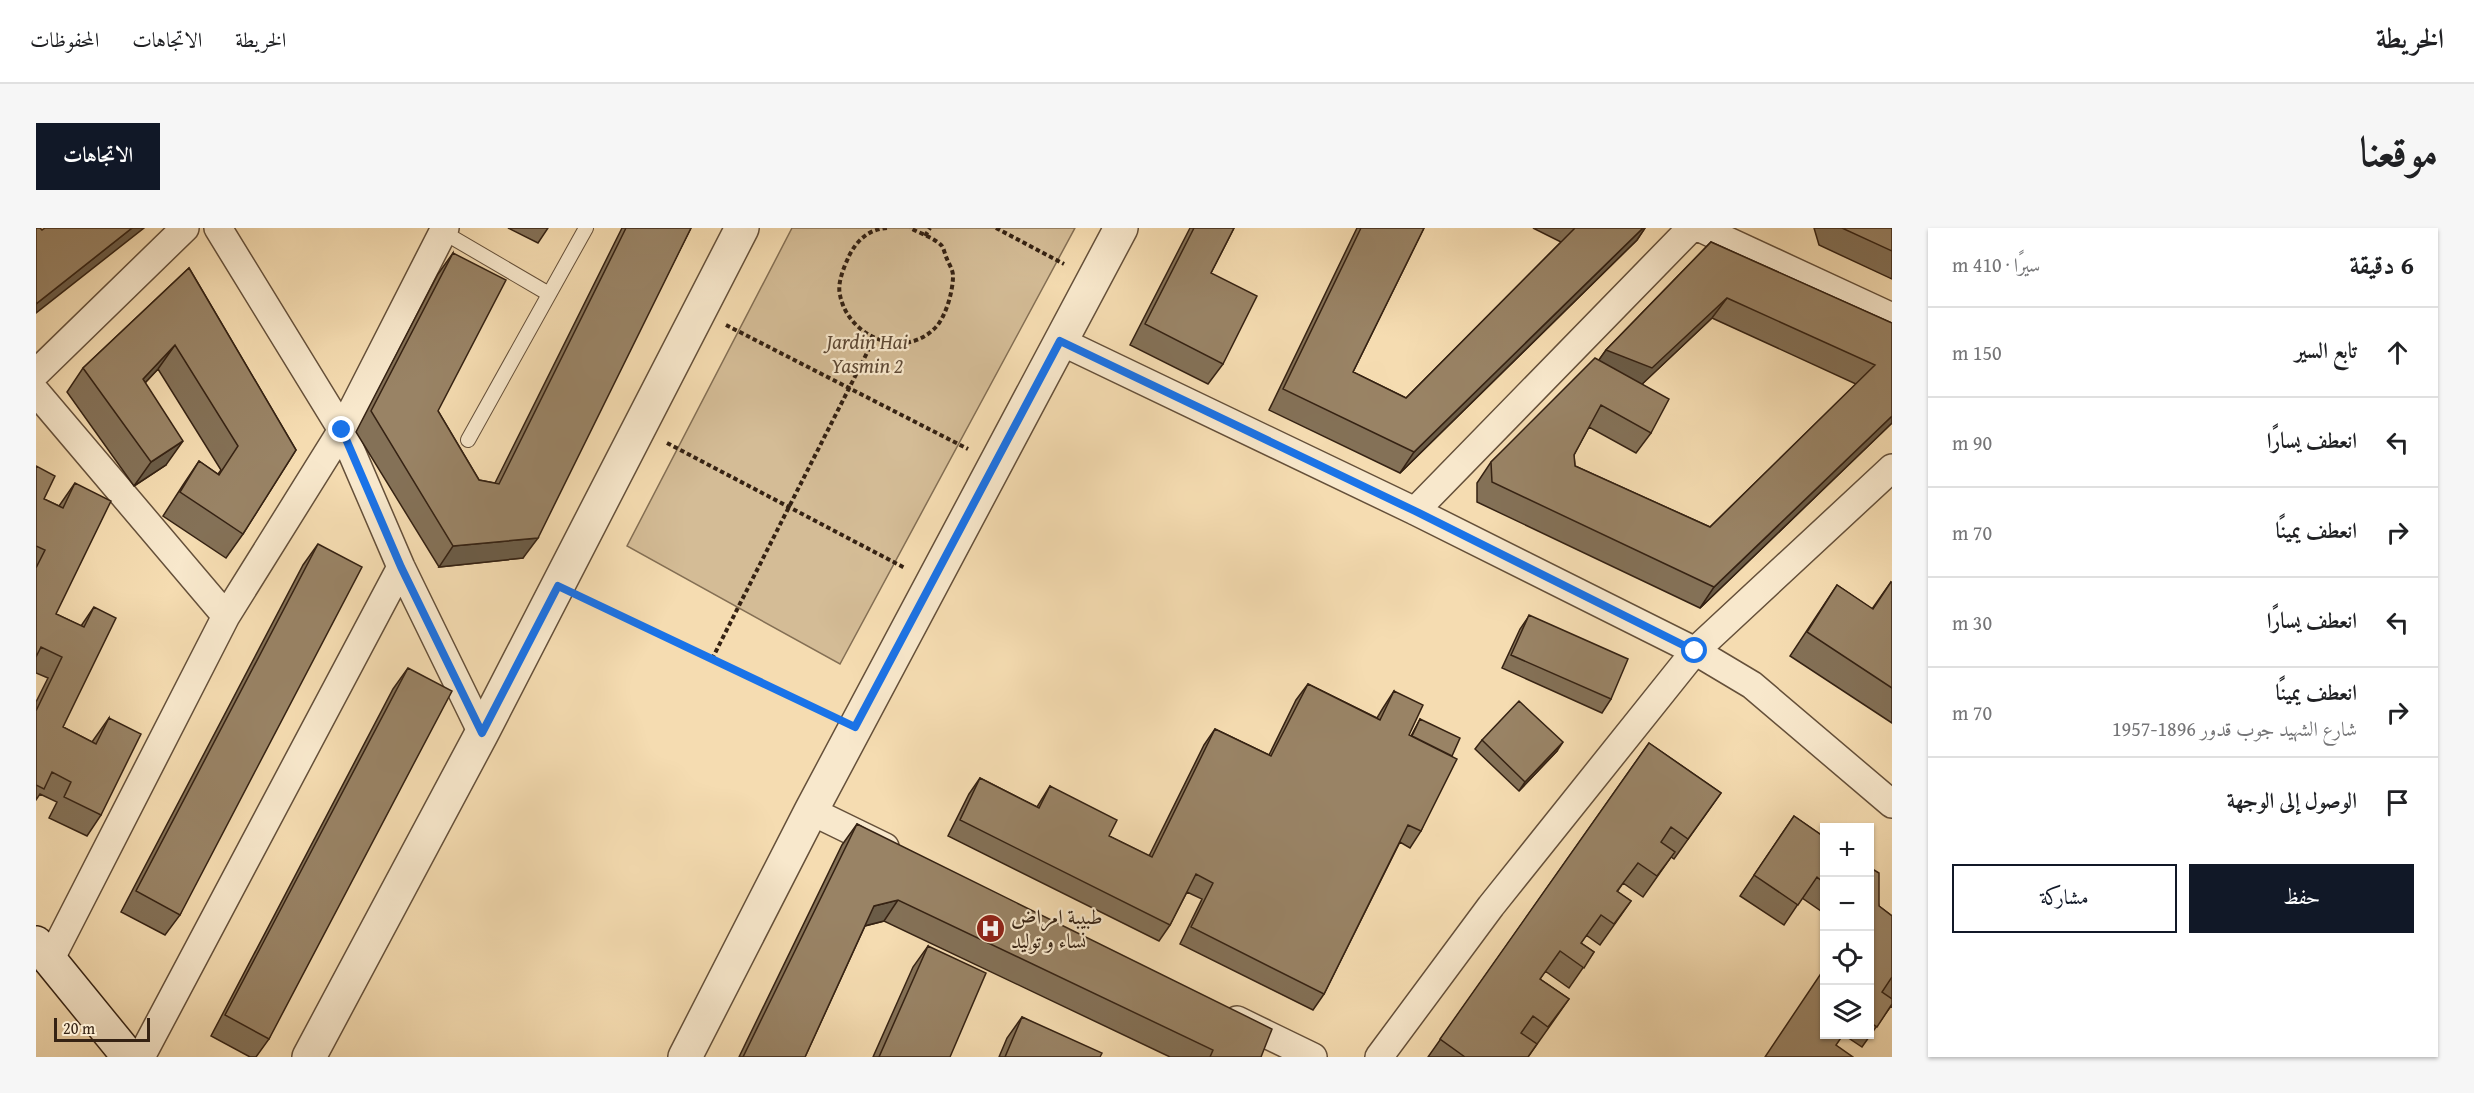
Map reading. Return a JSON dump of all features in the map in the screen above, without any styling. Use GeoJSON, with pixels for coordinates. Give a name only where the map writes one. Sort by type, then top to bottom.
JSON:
{"type":"FeatureCollection","features":[{"type":"Feature","properties":{"kind":"street"},"geometry":{"type":"LineString","coordinates":[[36,373],[185,228]]}},
{"type":"Feature","properties":{"kind":"street"},"geometry":{"type":"LineString","coordinates":[[218,228],[342,430],[401,567],[482,733]]}},
{"type":"Feature","properties":{"kind":"street"},"geometry":{"type":"LineString","coordinates":[[309,1057],[482,733],[742,228]]}},
{"type":"Feature","properties":{"kind":"street"},"geometry":{"type":"LineString","coordinates":[[685,1057],[855,727],[1121,228]]}},
{"type":"Feature","properties":{"kind":"street"},"geometry":{"type":"LineString","coordinates":[[1415,511],[1691,228]]}},
{"type":"Feature","properties":{"kind":"street"},"geometry":{"type":"LineString","coordinates":[[1700,228],[1892,317]]}},
{"type":"Feature","properties":{"kind":"street"},"geometry":{"type":"LineString","coordinates":[[129,1057],[43,951],[226,616],[342,430],[444,230]]}},
{"type":"Feature","properties":{"kind":"street"},"geometry":{"type":"LineString","coordinates":[[1060,341],[1415,511],[1695,651],[1752,685],[1892,804]]}},
{"type":"Feature","properties":{"kind":"street"},"geometry":{"type":"LineString","coordinates":[[36,392],[226,616]]}},
{"type":"Feature","properties":{"kind":"street"},"geometry":{"type":"LineString","coordinates":[[1379,1057],[1491,906],[1695,651],[1892,468]]}},
{"type":"Feature","properties":{"kind":"street"},"geometry":{"type":"LineString","coordinates":[[141,1057],[401,567]]}},
{"type":"Feature","properties":{"kind":"street"},"geometry":{"type":"LineString","coordinates":[[811,811],[907,858]]}},
{"type":"Feature","properties":{"kind":"street"},"geometry":{"type":"LineString","coordinates":[[1217,1010],[1313,1057]]}},
{"type":"Feature","properties":{"kind":"lane"},"geometry":{"type":"LineString","coordinates":[[468,440],[586,228]]}},
{"type":"Feature","properties":{"kind":"lane"},"geometry":{"type":"LineString","coordinates":[[444,230],[549,294]]}},
{"type":"Feature","properties":{"kind":"path"},"geometry":{"type":"LineString","coordinates":[[887,228],[880,228],[857,241],[843,268],[839,294],[846,312],[859,329],[874,339],[898,344],[919,339],[936,327],[950,300],[953,274],[942,246],[909,228]]}},
{"type":"Feature","properties":{"kind":"path"},"geometry":{"type":"LineString","coordinates":[[925,237],[930,228]]}},
{"type":"Feature","properties":{"kind":"path"},"geometry":{"type":"LineString","coordinates":[[996,228],[1094,280]]}},
{"type":"Feature","properties":{"kind":"path"},"geometry":{"type":"LineString","coordinates":[[700,311],[995,463]]}},
{"type":"Feature","properties":{"kind":"path"},"geometry":{"type":"LineString","coordinates":[[712,659],[874,339]]}},
{"type":"Feature","properties":{"kind":"path"},"geometry":{"type":"LineString","coordinates":[[639,429],[932,582]]}},
{"type":"Feature","properties":{"kind":"path"},"geometry":{"type":"LineString","coordinates":[[558,586],[855,727]]}},
{"type":"Feature","properties":{"kind":"green space","name":"Jardin Hai Yasmin 2"},"geometry":{"type":"Polygon","coordinates":[[[792,228],[1075,228],[840,664],[627,546],[792,228]]]}},
{"type":"Feature","properties":{"kind":"building"},"geometry":{"type":"Polygon","coordinates":[[[36,228],[42,230],[45,228],[132,228],[36,304],[36,228]]]}},
{"type":"Feature","properties":{"kind":"building"},"geometry":{"type":"Polygon","coordinates":[[[626,228],[691,228],[538,538],[453,546],[371,411],[453,253],[506,280],[438,411],[479,480],[499,484],[626,228]]]}},
{"type":"Feature","properties":{"kind":"building"},"geometry":{"type":"Polygon","coordinates":[[[1194,228],[1234,228],[1211,273],[1257,296],[1223,364],[1145,324],[1194,228]]]}},
{"type":"Feature","properties":{"kind":"building"},"geometry":{"type":"Polygon","coordinates":[[[1361,228],[1424,228],[1353,372],[1406,398],[1575,228],[1643,228],[1414,452],[1283,389],[1361,228]]]}},
{"type":"Feature","properties":{"kind":"building"},"geometry":{"type":"Polygon","coordinates":[[[1842,228],[1892,228],[1892,251],[1842,228]]]}},
{"type":"Feature","properties":{"kind":"building"},"geometry":{"type":"Polygon","coordinates":[[[1711,242],[1892,323],[1892,416],[1714,587],[1492,482],[1491,462],[1595,358],[1669,399],[1651,433],[1601,405],[1574,455],[1575,466],[1710,527],[1875,365],[1727,298],[1652,368],[1606,350],[1711,242]]]}},
{"type":"Feature","properties":{"kind":"building"},"geometry":{"type":"Polygon","coordinates":[[[189,268],[296,450],[243,534],[180,492],[199,461],[219,475],[238,446],[175,345],[143,379],[183,441],[151,462],[83,368],[189,268]]]}},
{"type":"Feature","properties":{"kind":"building"},"geometry":{"type":"Polygon","coordinates":[[[36,466],[55,476],[44,499],[63,508],[75,483],[111,501],[56,614],[84,627],[94,607],[116,618],[63,727],[96,744],[109,718],[141,734],[101,815],[64,797],[71,782],[52,772],[44,789],[36,785],[36,711],[62,657],[41,647],[36,657],[36,568],[45,550],[36,546],[36,466]]]}},
{"type":"Feature","properties":{"kind":"building"},"geometry":{"type":"Polygon","coordinates":[[[318,544],[362,567],[180,915],[136,891],[318,544]]]}},
{"type":"Feature","properties":{"kind":"building"},"geometry":{"type":"Polygon","coordinates":[[[1891,582],[1892,688],[1807,632],[1837,585],[1873,609],[1891,582]]]}},
{"type":"Feature","properties":{"kind":"building"},"geometry":{"type":"Polygon","coordinates":[[[1529,615],[1628,659],[1611,699],[1511,655],[1529,615]]]}},
{"type":"Feature","properties":{"kind":"building"},"geometry":{"type":"Polygon","coordinates":[[[408,668],[452,691],[269,1039],[225,1015],[408,668]]]}},
{"type":"Feature","properties":{"kind":"building"},"geometry":{"type":"Polygon","coordinates":[[[1308,684],[1380,720],[1394,691],[1423,705],[1409,735],[1457,759],[1421,831],[1408,825],[1324,994],[1191,927],[1213,883],[1196,874],[1170,925],[960,820],[980,778],[1039,808],[1050,786],[1117,820],[1109,836],[1152,857],[1215,729],[1271,756],[1308,684]]]}},
{"type":"Feature","properties":{"kind":"building"},"geometry":{"type":"Polygon","coordinates":[[[1519,701],[1563,742],[1525,782],[1482,740],[1519,701]]]}},
{"type":"Feature","properties":{"kind":"building"},"geometry":{"type":"Polygon","coordinates":[[[1420,719],[1460,738],[1452,756],[1412,736],[1420,719]]]}},
{"type":"Feature","properties":{"kind":"building"},"geometry":{"type":"Polygon","coordinates":[[[1649,743],[1721,793],[1688,839],[1671,827],[1661,842],[1675,852],[1657,876],[1638,863],[1617,891],[1631,901],[1614,924],[1601,915],[1581,943],[1594,952],[1584,968],[1560,951],[1540,979],[1569,999],[1548,1027],[1533,1016],[1521,1033],[1537,1044],[1528,1057],[1465,1057],[1440,1039],[1649,743]]]}},
{"type":"Feature","properties":{"kind":"building"},"geometry":{"type":"Polygon","coordinates":[[[1794,816],[1820,834],[1820,880],[1817,877],[1798,905],[1754,875],[1794,816]]]}},
{"type":"Feature","properties":{"kind":"building"},"geometry":{"type":"Polygon","coordinates":[[[857,824],[1272,1029],[1261,1057],[1210,1057],[1213,1050],[898,900],[874,906],[805,1057],[743,1057],[857,824]]]}},
{"type":"Feature","properties":{"kind":"building"},"geometry":{"type":"Polygon","coordinates":[[[1874,870],[1879,873],[1879,906],[1892,916],[1892,977],[1882,992],[1892,999],[1892,1004],[1877,1027],[1874,1025],[1874,870]]]}},
{"type":"Feature","properties":{"kind":"building"},"geometry":{"type":"Polygon","coordinates":[[[928,946],[986,973],[950,1057],[879,1057],[928,946]]]}},
{"type":"Feature","properties":{"kind":"building"},"geometry":{"type":"Polygon","coordinates":[[[1820,975],[1820,1039],[1840,1039],[1836,1045],[1853,1057],[1765,1057],[1820,975]]]}},
{"type":"Feature","properties":{"kind":"building"},"geometry":{"type":"Polygon","coordinates":[[[1022,1017],[1102,1053],[1100,1057],[1005,1057],[1022,1017]]]}},
{"type":"Feature","properties":{"kind":"place","name":"طبيبة امراض نساء و توليد"},"geometry":{"type":"Point","coordinates":[990,928]}},
{"type":"Feature","properties":{"kind":"route"},"geometry":{"type":"LineString","coordinates":[[342,430],[401,567],[482,733],[558,586],[855,727],[1060,341],[1415,511],[1695,651]]}}]}
